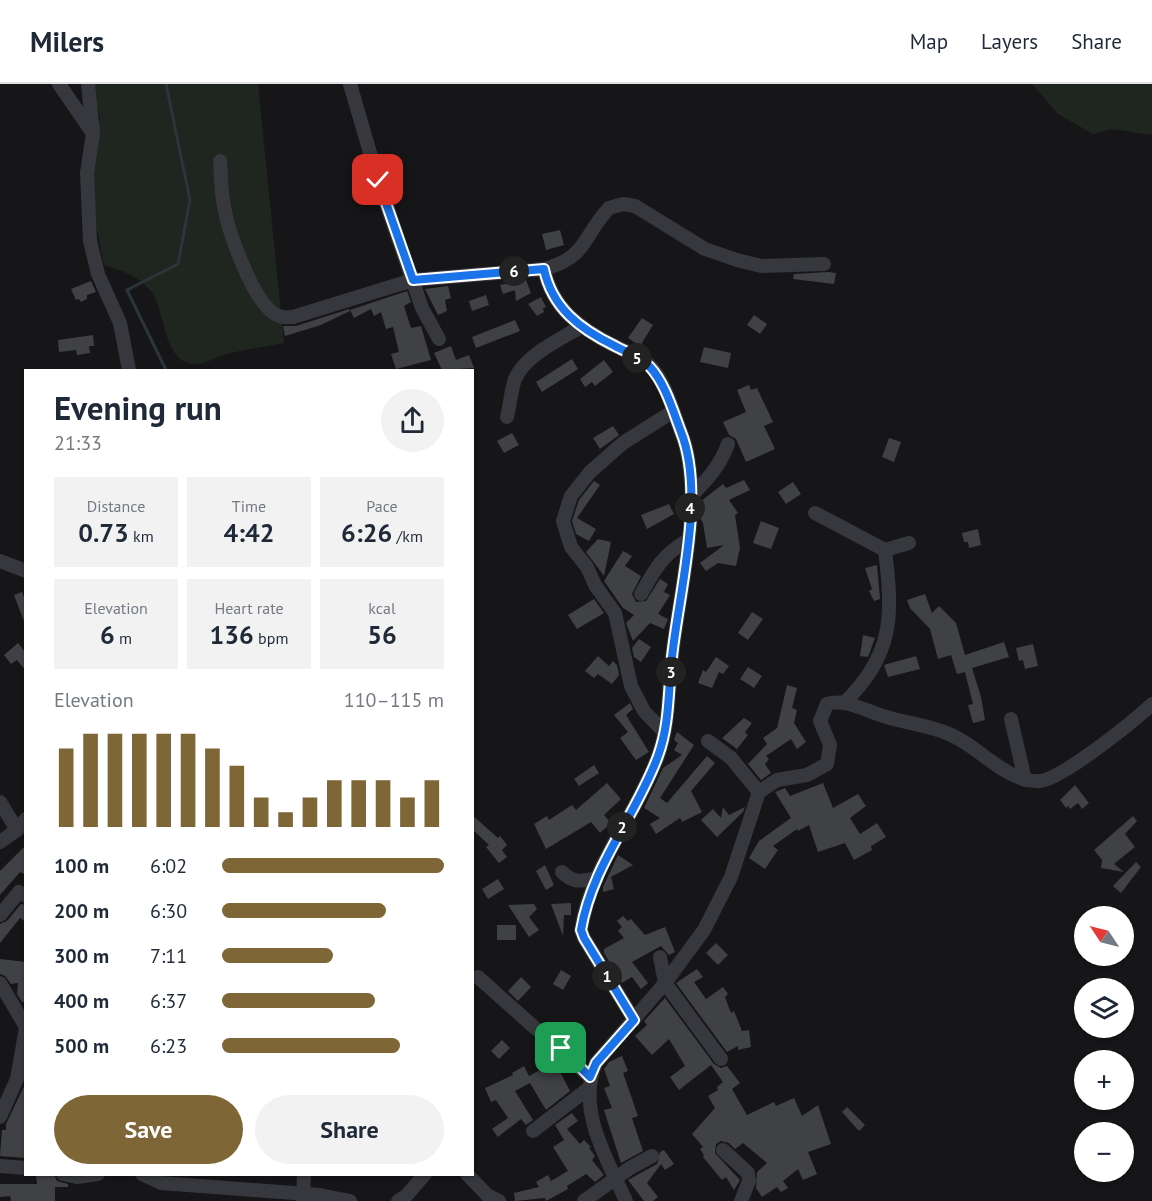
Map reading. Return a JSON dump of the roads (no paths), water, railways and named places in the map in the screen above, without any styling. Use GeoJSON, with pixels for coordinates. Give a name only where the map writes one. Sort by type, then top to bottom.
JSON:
{"type":"FeatureCollection","features":[{"type":"Feature","properties":{"kind":"street"},"geometry":{"type":"LineString","coordinates":[[59,84],[93,133]]}},
{"type":"Feature","properties":{"kind":"street"},"geometry":{"type":"LineString","coordinates":[[88,84],[93,133],[87,173],[90,241],[98,274],[120,323],[129,369]]}},
{"type":"Feature","properties":{"kind":"street"},"geometry":{"type":"LineString","coordinates":[[350,84],[378,180],[422,308],[439,339]]}},
{"type":"Feature","properties":{"kind":"street"},"geometry":{"type":"LineString","coordinates":[[220,161],[224,208],[232,232],[256,294],[272,312],[280,317],[293,317],[413,280],[544,269],[563,264],[578,254],[600,218],[609,208],[623,204],[635,206],[705,249],[737,260],[761,266],[794,262],[824,264]]}},
{"type":"Feature","properties":{"kind":"street"},"geometry":{"type":"LineString","coordinates":[[544,269],[550,293],[557,303],[582,326],[648,364],[657,375],[688,457],[691,496],[688,540],[664,732],[658,755],[597,878],[581,930],[634,1020]]}},
{"type":"Feature","properties":{"kind":"street"},"geometry":{"type":"LineString","coordinates":[[507,417],[515,380],[523,368],[534,356],[582,326]]}},
{"type":"Feature","properties":{"kind":"street"},"geometry":{"type":"LineString","coordinates":[[664,732],[644,711],[631,686],[615,613],[595,585],[587,567],[571,547],[563,520],[571,496],[590,472],[623,443],[672,412]]}},
{"type":"Feature","properties":{"kind":"street"},"geometry":{"type":"LineString","coordinates":[[691,496],[711,476],[723,458],[728,444]]}},
{"type":"Feature","properties":{"kind":"street"},"geometry":{"type":"LineString","coordinates":[[815,513],[885,550],[909,543]]}},
{"type":"Feature","properties":{"kind":"street"},"geometry":{"type":"LineString","coordinates":[[641,594],[656,568],[671,550],[688,540]]}},
{"type":"Feature","properties":{"kind":"street"},"geometry":{"type":"LineString","coordinates":[[844,703],[863,685],[878,662],[884,646],[889,621],[890,585],[885,550]]}},
{"type":"Feature","properties":{"kind":"street"},"geometry":{"type":"LineString","coordinates":[[0,561],[24,570]]}},
{"type":"Feature","properties":{"kind":"street"},"geometry":{"type":"LineString","coordinates":[[533,1131],[589,1082],[606,1051],[665,983],[704,930],[731,877],[759,792],[777,780],[807,775],[827,764],[830,745],[820,721],[827,704],[844,703],[898,721],[951,734],[980,751],[1005,771],[1025,780],[1041,782],[1058,775],[1151,708]]}},
{"type":"Feature","properties":{"kind":"street"},"geometry":{"type":"LineString","coordinates":[[1011,719],[1025,780]]}},
{"type":"Feature","properties":{"kind":"street"},"geometry":{"type":"LineString","coordinates":[[708,741],[731,758],[759,792]]}},
{"type":"Feature","properties":{"kind":"street"},"geometry":{"type":"LineString","coordinates":[[0,802],[21,825],[0,842]]}},
{"type":"Feature","properties":{"kind":"street"},"geometry":{"type":"LineString","coordinates":[[614,813],[632,809]]}},
{"type":"Feature","properties":{"kind":"street"},"geometry":{"type":"LineString","coordinates":[[562,872],[570,880],[578,882],[597,878]]}},
{"type":"Feature","properties":{"kind":"street"},"geometry":{"type":"LineString","coordinates":[[0,915],[19,892],[24,895]]}},
{"type":"Feature","properties":{"kind":"street"},"geometry":{"type":"LineString","coordinates":[[660,957],[665,983],[721,1059]]}},
{"type":"Feature","properties":{"kind":"street"},"geometry":{"type":"LineString","coordinates":[[478,977],[589,1082],[596,1130],[626,1201]]}},
{"type":"Feature","properties":{"kind":"street"},"geometry":{"type":"LineString","coordinates":[[0,983],[24,1025]]}},
{"type":"Feature","properties":{"kind":"street"},"geometry":{"type":"LineString","coordinates":[[0,1117],[17,1079],[24,1039]]}},
{"type":"Feature","properties":{"kind":"street"},"geometry":{"type":"LineString","coordinates":[[723,1150],[748,1173],[749,1181],[741,1201]]}},
{"type":"Feature","properties":{"kind":"street"},"geometry":{"type":"LineString","coordinates":[[584,1201],[630,1167],[652,1156]]}},
{"type":"Feature","properties":{"kind":"street"},"geometry":{"type":"LineString","coordinates":[[0,1166],[24,1168]]}},
{"type":"Feature","properties":{"kind":"street"},"geometry":{"type":"LineString","coordinates":[[146,1176],[161,1183],[350,1201]]}},
{"type":"Feature","properties":{"kind":"street"},"geometry":{"type":"LineString","coordinates":[[303,1197],[304,1176]]}},
{"type":"Feature","properties":{"kind":"street"},"geometry":{"type":"LineString","coordinates":[[398,1201],[407,1195],[422,1176]]}},
{"type":"Feature","properties":{"kind":"street"},"geometry":{"type":"LineString","coordinates":[[469,1176],[488,1195],[499,1201]]}},
{"type":"Feature","properties":{"kind":"waterway"},"geometry":{"type":"LineString","coordinates":[[166,84],[190,200],[178,264],[127,290],[166,369]]}}]}
